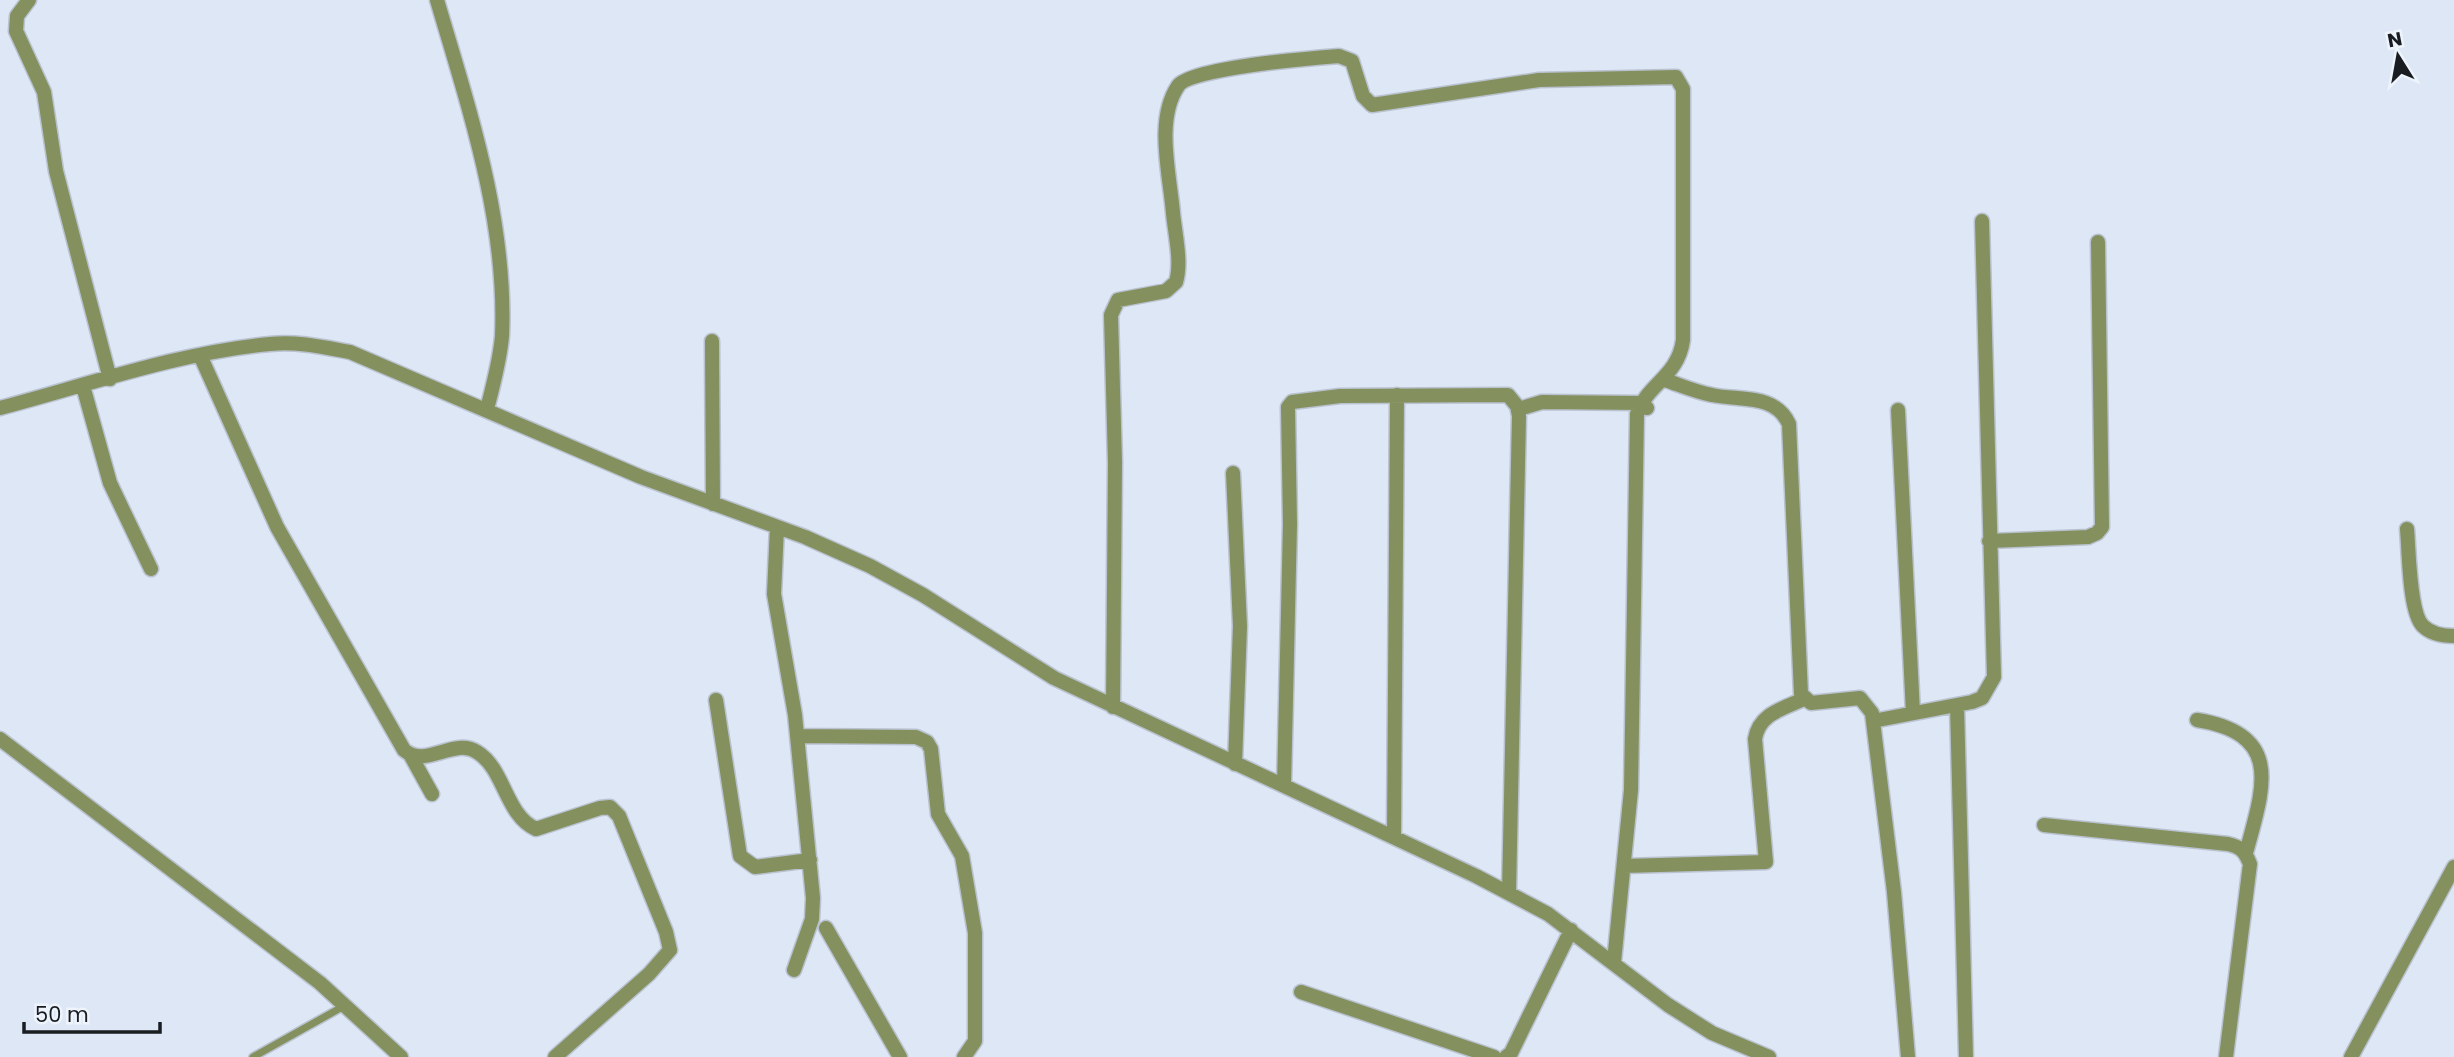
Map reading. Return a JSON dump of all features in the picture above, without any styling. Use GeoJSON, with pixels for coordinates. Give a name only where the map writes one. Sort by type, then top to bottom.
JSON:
{"type":"FeatureCollection","features":[{"type":"Feature","properties":{"kind":"street"},"geometry":{"type":"LineString","coordinates":[[29,0],[18,16],[16,31],[44,92],[56,171],[110,379]]}},
{"type":"Feature","properties":{"kind":"street"},"geometry":{"type":"LineString","coordinates":[[437,0],[487,183],[500,256],[502,339],[487,410]]}},
{"type":"Feature","properties":{"kind":"street"},"geometry":{"type":"LineString","coordinates":[[1113,707],[1115,463],[1111,315],[1118,300],[1166,291],[1177,282],[1166,130],[1171,101],[1184,79],[1208,72],[1339,56],[1352,61],[1363,96],[1372,105],[1490,85],[1539,80],[1672,76],[1680,79],[1684,102],[1683,340],[1676,365],[1637,414],[1632,790],[1614,962]]}},
{"type":"Feature","properties":{"kind":"street"},"geometry":{"type":"LineString","coordinates":[[1873,721],[1982,698],[1994,677],[1982,221]]}},
{"type":"Feature","properties":{"kind":"street"},"geometry":{"type":"LineString","coordinates":[[1989,541],[2088,537],[2102,527],[2098,242]]}},
{"type":"Feature","properties":{"kind":"street"},"geometry":{"type":"LineString","coordinates":[[712,341],[713,503]]}},
{"type":"Feature","properties":{"kind":"street"},"geometry":{"type":"LineString","coordinates":[[0,408],[200,355],[271,343],[309,344],[350,352],[641,477],[777,527],[870,566],[923,595],[1054,678],[1508,893],[1571,930],[1668,1005],[1712,1033],[1769,1057]]}},
{"type":"Feature","properties":{"kind":"street"},"geometry":{"type":"LineString","coordinates":[[200,355],[277,527],[340,640],[432,794]]}},
{"type":"Feature","properties":{"kind":"street"},"geometry":{"type":"LineString","coordinates":[[1665,380],[1711,395],[1770,403],[1784,414],[1789,424],[1799,682],[1804,699],[1811,703],[1860,698],[1867,702],[1873,721],[1898,931],[1908,1057]]}},
{"type":"Feature","properties":{"kind":"street"},"geometry":{"type":"LineString","coordinates":[[83,386],[110,483],[152,569]]}},
{"type":"Feature","properties":{"kind":"street"},"geometry":{"type":"LineString","coordinates":[[1284,786],[1290,524],[1288,407],[1300,400],[1500,393],[1508,395],[1522,408],[1542,402],[1644,406]]}},
{"type":"Feature","properties":{"kind":"street"},"geometry":{"type":"LineString","coordinates":[[1394,837],[1398,395]]}},
{"type":"Feature","properties":{"kind":"street"},"geometry":{"type":"LineString","coordinates":[[1508,893],[1515,688],[1517,405]]}},
{"type":"Feature","properties":{"kind":"street"},"geometry":{"type":"LineString","coordinates":[[1898,410],[1913,713]]}},
{"type":"Feature","properties":{"kind":"street"},"geometry":{"type":"LineString","coordinates":[[1233,473],[1240,626],[1235,764]]}},
{"type":"Feature","properties":{"kind":"street"},"geometry":{"type":"LineString","coordinates":[[777,527],[774,594],[797,737],[810,860],[812,919],[794,970]]}},
{"type":"Feature","properties":{"kind":"street"},"geometry":{"type":"LineString","coordinates":[[2407,528],[2415,608],[2420,624],[2432,632],[2454,636]]}},
{"type":"Feature","properties":{"kind":"street"},"geometry":{"type":"LineString","coordinates":[[1624,866],[1766,862],[1755,739],[1757,726],[1769,715],[1804,699]]}},
{"type":"Feature","properties":{"kind":"street"},"geometry":{"type":"LineString","coordinates":[[716,700],[740,856],[755,867],[810,860]]}},
{"type":"Feature","properties":{"kind":"street"},"geometry":{"type":"LineString","coordinates":[[1956,705],[1966,1057]]}},
{"type":"Feature","properties":{"kind":"street"},"geometry":{"type":"LineString","coordinates":[[2197,720],[2222,724],[2238,733],[2252,746],[2261,764],[2264,787],[2246,853]]}},
{"type":"Feature","properties":{"kind":"street"},"geometry":{"type":"LineString","coordinates":[[797,737],[916,737],[927,742],[931,749],[938,814],[962,856],[975,933],[975,1041],[964,1057]]}},
{"type":"Feature","properties":{"kind":"street"},"geometry":{"type":"LineString","coordinates":[[0,739],[320,983],[401,1057]]}},
{"type":"Feature","properties":{"kind":"street"},"geometry":{"type":"LineString","coordinates":[[411,756],[420,758],[470,748],[479,753],[488,763],[519,816],[536,829],[600,808],[610,807],[620,816],[666,932],[670,950],[649,974],[555,1057]]}},
{"type":"Feature","properties":{"kind":"street"},"geometry":{"type":"LineString","coordinates":[[2044,825],[2228,844],[2241,847],[2246,853],[2250,864],[2226,1057]]}},
{"type":"Feature","properties":{"kind":"street"},"geometry":{"type":"LineString","coordinates":[[2351,1057],[2454,867]]}},
{"type":"Feature","properties":{"kind":"street"},"geometry":{"type":"LineString","coordinates":[[826,928],[900,1057]]}},
{"type":"Feature","properties":{"kind":"street"},"geometry":{"type":"LineString","coordinates":[[1506,1057],[1511,1053],[1571,930]]}},
{"type":"Feature","properties":{"kind":"street"},"geometry":{"type":"LineString","coordinates":[[1301,992],[1494,1057]]}},
{"type":"Feature","properties":{"kind":"lane"},"geometry":{"type":"LineString","coordinates":[[253,1057],[345,1005]]}}]}
